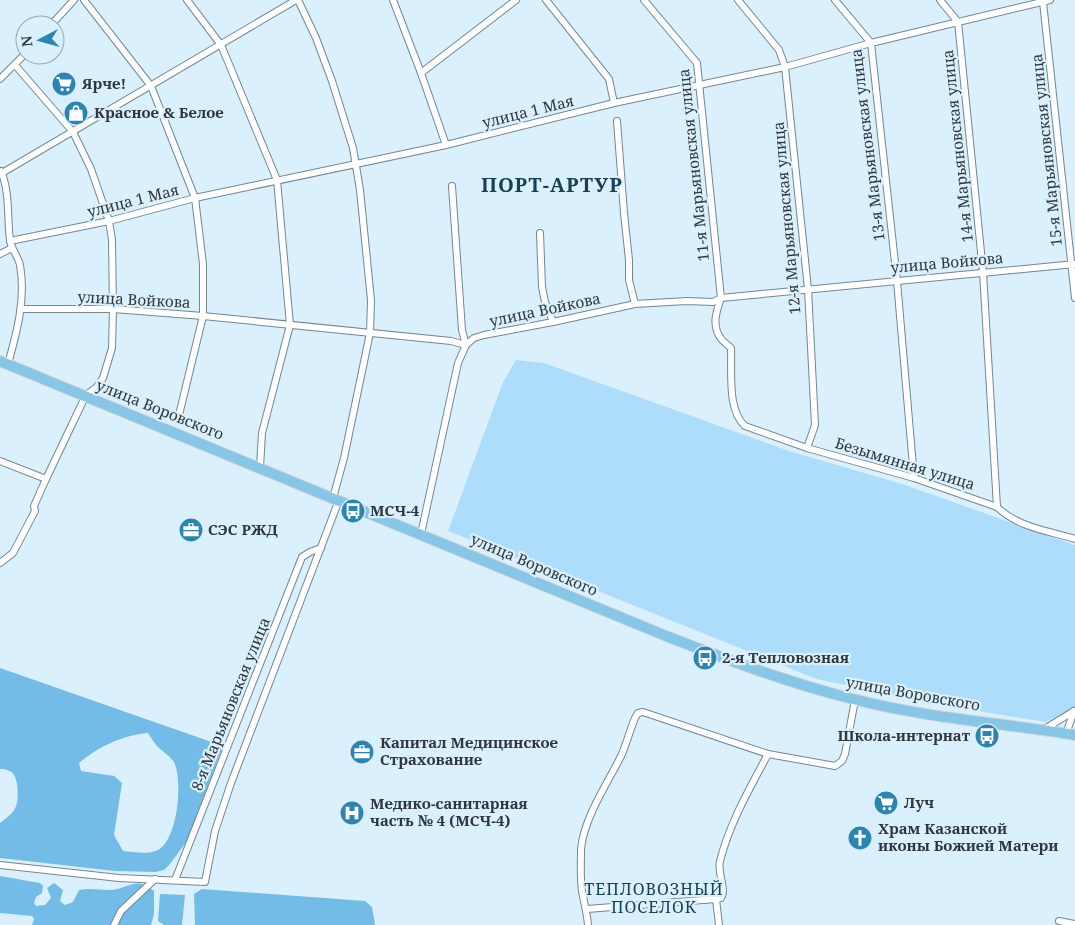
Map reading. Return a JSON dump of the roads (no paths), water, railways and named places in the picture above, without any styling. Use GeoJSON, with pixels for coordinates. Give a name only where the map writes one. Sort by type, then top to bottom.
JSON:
{"type":"FeatureCollection","features":[{"type":"Feature","properties":{"kind":"main road","name":"улица Воровского"},"geometry":{"type":"LineString","coordinates":[[4,362],[736,663],[854,700],[920,713],[1070,734]]}},
{"type":"Feature","properties":{"kind":"street"},"geometry":{"type":"LineString","coordinates":[[60,15],[74,0]]}},
{"type":"Feature","properties":{"kind":"street"},"geometry":{"type":"LineString","coordinates":[[84,0],[151,86],[195,198],[203,264],[203,316],[179,415]]}},
{"type":"Feature","properties":{"kind":"street"},"geometry":{"type":"LineString","coordinates":[[187,0],[221,45],[277,180],[290,325],[262,433],[260,467]]}},
{"type":"Feature","properties":{"kind":"street"},"geometry":{"type":"LineString","coordinates":[[4,362],[16,335],[21,309],[20,266],[11,244],[6,191],[1,172],[73,132],[297,0]]}},
{"type":"Feature","properties":{"kind":"street","name":"8-я Марьяновская улица"},"geometry":{"type":"LineString","coordinates":[[297,0],[316,38],[353,148],[370,290],[370,333],[336,499],[322,548],[231,783],[215,831],[205,882],[175,880],[302,557],[322,548]]}},
{"type":"Feature","properties":{"kind":"street"},"geometry":{"type":"LineString","coordinates":[[393,0],[446,144]]}},
{"type":"Feature","properties":{"kind":"street"},"geometry":{"type":"LineString","coordinates":[[421,73],[516,0]]}},
{"type":"Feature","properties":{"kind":"street"},"geometry":{"type":"LineString","coordinates":[[546,0],[609,79],[614,103]]}},
{"type":"Feature","properties":{"kind":"street","name":"11-я Марьяновская улица"},"geometry":{"type":"LineString","coordinates":[[644,0],[697,63],[721,298],[715,314]]}},
{"type":"Feature","properties":{"kind":"street","name":"12-я Марьяновская улица"},"geometry":{"type":"LineString","coordinates":[[738,0],[779,50],[785,67],[808,289],[815,425],[807,448]]}},
{"type":"Feature","properties":{"kind":"street","name":"13-я Марьяновская улица"},"geometry":{"type":"LineString","coordinates":[[835,0],[870,43],[897,281],[914,478]]}},
{"type":"Feature","properties":{"kind":"street"},"geometry":{"type":"LineString","coordinates":[[940,0],[958,22]]}},
{"type":"Feature","properties":{"kind":"street","name":"улица 1 Мая"},"geometry":{"type":"LineString","coordinates":[[0,254],[11,244],[195,198],[446,144],[614,103],[785,67],[870,43],[1045,1]]}},
{"type":"Feature","properties":{"kind":"street","name":"15-я Марьяновская улица"},"geometry":{"type":"LineString","coordinates":[[1045,1],[1074,264],[1075,298]]}},
{"type":"Feature","properties":{"kind":"street","name":"14-я Марьяновская улица"},"geometry":{"type":"LineString","coordinates":[[958,22],[983,272],[997,507]]}},
{"type":"Feature","properties":{"kind":"street"},"geometry":{"type":"LineString","coordinates":[[0,79],[15,65],[73,132],[109,220],[112,240],[114,309],[112,348],[103,378],[97,387],[86,395],[13,553],[0,563]]}},
{"type":"Feature","properties":{"kind":"street"},"geometry":{"type":"LineString","coordinates":[[617,121],[629,260],[629,280],[635,304]]}},
{"type":"Feature","properties":{"kind":"street"},"geometry":{"type":"LineString","coordinates":[[421,534],[458,363],[466,345],[462,330],[452,186]]}},
{"type":"Feature","properties":{"kind":"street"},"geometry":{"type":"LineString","coordinates":[[540,233],[542,287],[545,302],[553,322]]}},
{"type":"Feature","properties":{"kind":"street","name":"улица Войкова"},"geometry":{"type":"LineString","coordinates":[[21,309],[114,309],[203,316],[451,341],[466,345],[474,338],[484,335],[635,304],[687,301],[707,303],[721,298],[1074,264]]}},
{"type":"Feature","properties":{"kind":"street"},"geometry":{"type":"LineString","coordinates":[[707,303],[715,314]]}},
{"type":"Feature","properties":{"kind":"street","name":"Безымянная улица"},"geometry":{"type":"LineString","coordinates":[[715,314],[716,330],[721,339],[731,348],[734,408],[738,420],[745,426],[807,448],[914,478],[997,507],[1005,515],[1023,524],[1075,539]]}},
{"type":"Feature","properties":{"kind":"street"},"geometry":{"type":"LineString","coordinates":[[0,461],[46,478]]}},
{"type":"Feature","properties":{"kind":"street"},"geometry":{"type":"LineString","coordinates":[[588,925],[587,909],[582,892],[581,873],[584,835],[622,752],[634,718],[638,713],[643,712],[768,754],[829,766],[839,765],[845,754],[854,700]]}},
{"type":"Feature","properties":{"kind":"street"},"geometry":{"type":"LineString","coordinates":[[1043,730],[1074,711]]}},
{"type":"Feature","properties":{"kind":"street"},"geometry":{"type":"LineString","coordinates":[[1070,734],[1074,711]]}},
{"type":"Feature","properties":{"kind":"street"},"geometry":{"type":"LineString","coordinates":[[587,909],[716,899],[723,896],[719,866],[730,830],[768,754]]}},
{"type":"Feature","properties":{"kind":"street"},"geometry":{"type":"LineString","coordinates":[[0,865],[119,878],[175,880]]}},
{"type":"Feature","properties":{"kind":"street"},"geometry":{"type":"LineString","coordinates":[[114,925],[121,911],[155,879]]}},
{"type":"Feature","properties":{"kind":"street"},"geometry":{"type":"LineString","coordinates":[[716,899],[719,925]]}},
{"type":"Feature","properties":{"kind":"street"},"geometry":{"type":"LineString","coordinates":[[1059,921],[1075,924]]}},
{"type":"Feature","properties":{"kind":"place","name":"Ярче!"},"geometry":{"type":"Point","coordinates":[64,84]}},
{"type":"Feature","properties":{"kind":"place","name":"Красное & Белое"},"geometry":{"type":"Point","coordinates":[76,113]}},
{"type":"Feature","properties":{"kind":"place","name":"МСЧ-4"},"geometry":{"type":"Point","coordinates":[353,511]}},
{"type":"Feature","properties":{"kind":"place","name":"СЭС РЖД"},"geometry":{"type":"Point","coordinates":[191,530]}},
{"type":"Feature","properties":{"kind":"place","name":"2-я Тепловозная"},"geometry":{"type":"Point","coordinates":[705,658]}},
{"type":"Feature","properties":{"kind":"place","name":"Школа-интернат"},"geometry":{"type":"Point","coordinates":[987,736]}},
{"type":"Feature","properties":{"kind":"place","name":"Капитал Медицинское Страхование"},"geometry":{"type":"Point","coordinates":[362,752]}},
{"type":"Feature","properties":{"kind":"place","name":"Луч"},"geometry":{"type":"Point","coordinates":[886,803]}},
{"type":"Feature","properties":{"kind":"place","name":"Медико-санитарная часть № 4 (МСЧ-4)"},"geometry":{"type":"Point","coordinates":[352,813]}},
{"type":"Feature","properties":{"kind":"place","name":"Храм Казанской иконы Божией Матери"},"geometry":{"type":"Point","coordinates":[860,838]}},
{"type":"Feature","properties":{"kind":"district","name":"ПОРТ-АРТУР"},"geometry":{"type":"Point","coordinates":[552,185]}},
{"type":"Feature","properties":{"kind":"district","name":"ТЕПЛОВОЗНЫЙ ПОСЕЛОК"},"geometry":{"type":"Point","coordinates":[654,898]}}]}
